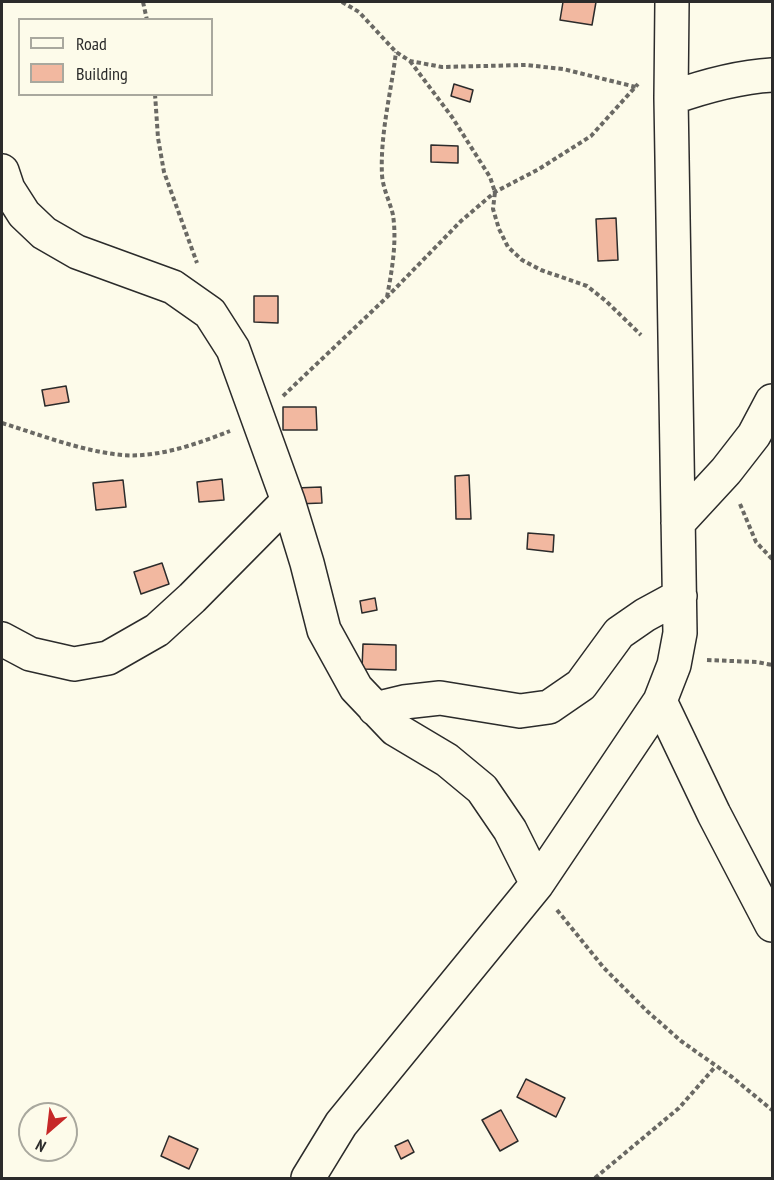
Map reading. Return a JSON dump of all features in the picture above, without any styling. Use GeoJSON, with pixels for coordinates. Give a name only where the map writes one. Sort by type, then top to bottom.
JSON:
{"type":"FeatureCollection","features":[{"type":"Feature","properties":{"kind":"street"},"geometry":{"type":"LineString","coordinates":[[308,1179],[341,1124],[537,885],[660,701],[674,665],[681,633],[671,98],[672,2]]}},
{"type":"Feature","properties":{"kind":"street"},"geometry":{"type":"LineString","coordinates":[[671,98],[725,81],[772,75]]}},
{"type":"Feature","properties":{"kind":"street"},"geometry":{"type":"LineString","coordinates":[[2,171],[8,189],[24,214],[44,234],[77,252],[173,287],[210,313],[233,349],[259,417],[307,563],[324,630],[356,688],[395,729],[447,760],[482,789],[510,830],[537,885]]}},
{"type":"Feature","properties":{"kind":"street"},"geometry":{"type":"LineString","coordinates":[[678,524],[763,431],[772,401]]}},
{"type":"Feature","properties":{"kind":"street"},"geometry":{"type":"LineString","coordinates":[[2,639],[30,654],[74,664],[108,658],[157,630],[288,501]]}},
{"type":"Feature","properties":{"kind":"street"},"geometry":{"type":"LineString","coordinates":[[375,709],[404,702],[440,698],[520,711],[549,707],[581,685],[619,633],[645,615],[680,596]]}},
{"type":"Feature","properties":{"kind":"street"},"geometry":{"type":"LineString","coordinates":[[660,701],[714,814],[772,925]]}},
{"type":"Feature","properties":{"kind":"path"},"geometry":{"type":"LineString","coordinates":[[143,2],[147,18]]}},
{"type":"Feature","properties":{"kind":"path"},"geometry":{"type":"LineString","coordinates":[[342,2],[359,12],[396,52],[410,61],[452,117],[490,177],[495,192],[493,209],[508,247],[522,260],[541,270],[587,286],[676,366]]}},
{"type":"Feature","properties":{"kind":"path"},"geometry":{"type":"LineString","coordinates":[[386,298],[394,253],[394,231],[393,213],[382,178],[382,158],[384,128],[396,52]]}},
{"type":"Feature","properties":{"kind":"path"},"geometry":{"type":"LineString","coordinates":[[410,61],[442,67],[503,64],[563,69],[637,87]]}},
{"type":"Feature","properties":{"kind":"path"},"geometry":{"type":"LineString","coordinates":[[2,423],[88,450],[124,455],[152,454],[188,445],[227,432],[259,417],[299,382],[386,298],[461,220],[495,192],[539,169],[591,136],[637,87],[643,77]]}},
{"type":"Feature","properties":{"kind":"path"},"geometry":{"type":"LineString","coordinates":[[155,96],[158,138],[164,172],[196,259],[210,313]]}},
{"type":"Feature","properties":{"kind":"path"},"geometry":{"type":"LineString","coordinates":[[726,471],[756,542],[772,560]]}},
{"type":"Feature","properties":{"kind":"path"},"geometry":{"type":"LineString","coordinates":[[674,665],[712,660],[772,665]]}},
{"type":"Feature","properties":{"kind":"path"},"geometry":{"type":"LineString","coordinates":[[537,885],[604,968],[647,1011],[681,1041],[732,1077],[772,1110]]}},
{"type":"Feature","properties":{"kind":"path"},"geometry":{"type":"LineString","coordinates":[[595,1179],[679,1108],[715,1067]]}},
{"type":"Feature","properties":{"kind":"building"},"geometry":{"type":"Polygon","coordinates":[[[563,2],[596,2],[592,25],[560,20],[563,2]]]}},
{"type":"Feature","properties":{"kind":"building"},"geometry":{"type":"Polygon","coordinates":[[[454,84],[473,90],[470,102],[451,96],[454,84]]]}},
{"type":"Feature","properties":{"kind":"building"},"geometry":{"type":"Polygon","coordinates":[[[431,145],[458,146],[458,163],[431,162],[431,145]]]}},
{"type":"Feature","properties":{"kind":"building"},"geometry":{"type":"Polygon","coordinates":[[[616,218],[618,260],[598,261],[596,219],[616,218]]]}},
{"type":"Feature","properties":{"kind":"building"},"geometry":{"type":"Polygon","coordinates":[[[254,296],[278,296],[278,323],[254,322],[254,296]]]}},
{"type":"Feature","properties":{"kind":"building"},"geometry":{"type":"Polygon","coordinates":[[[66,386],[69,402],[45,406],[42,390],[66,386]]]}},
{"type":"Feature","properties":{"kind":"building"},"geometry":{"type":"Polygon","coordinates":[[[283,407],[316,407],[317,430],[283,430],[283,407]]]}},
{"type":"Feature","properties":{"kind":"building"},"geometry":{"type":"Polygon","coordinates":[[[469,475],[471,519],[456,519],[455,476],[469,475]]]}},
{"type":"Feature","properties":{"kind":"building"},"geometry":{"type":"Polygon","coordinates":[[[222,479],[224,500],[199,502],[197,482],[222,479]]]}},
{"type":"Feature","properties":{"kind":"building"},"geometry":{"type":"Polygon","coordinates":[[[123,480],[126,507],[96,510],[93,483],[123,480]]]}},
{"type":"Feature","properties":{"kind":"building"},"geometry":{"type":"Polygon","coordinates":[[[321,487],[322,503],[296,504],[296,488],[321,487]]]}},
{"type":"Feature","properties":{"kind":"building"},"geometry":{"type":"Polygon","coordinates":[[[528,533],[554,535],[553,552],[527,549],[528,533]]]}},
{"type":"Feature","properties":{"kind":"building"},"geometry":{"type":"Polygon","coordinates":[[[162,563],[169,584],[141,594],[134,572],[162,563]]]}},
{"type":"Feature","properties":{"kind":"building"},"geometry":{"type":"Polygon","coordinates":[[[375,598],[377,610],[362,613],[360,601],[375,598]]]}},
{"type":"Feature","properties":{"kind":"building"},"geometry":{"type":"Polygon","coordinates":[[[363,644],[396,645],[396,670],[362,669],[363,644]]]}},
{"type":"Feature","properties":{"kind":"building"},"geometry":{"type":"Polygon","coordinates":[[[526,1079],[565,1098],[556,1117],[517,1097],[526,1079]]]}},
{"type":"Feature","properties":{"kind":"building"},"geometry":{"type":"Polygon","coordinates":[[[501,1110],[518,1141],[500,1151],[482,1120],[501,1110]]]}},
{"type":"Feature","properties":{"kind":"building"},"geometry":{"type":"Polygon","coordinates":[[[169,1136],[198,1149],[189,1169],[161,1156],[169,1136]]]}},
{"type":"Feature","properties":{"kind":"building"},"geometry":{"type":"Polygon","coordinates":[[[408,1140],[414,1152],[401,1159],[395,1146],[408,1140]]]}}]}
